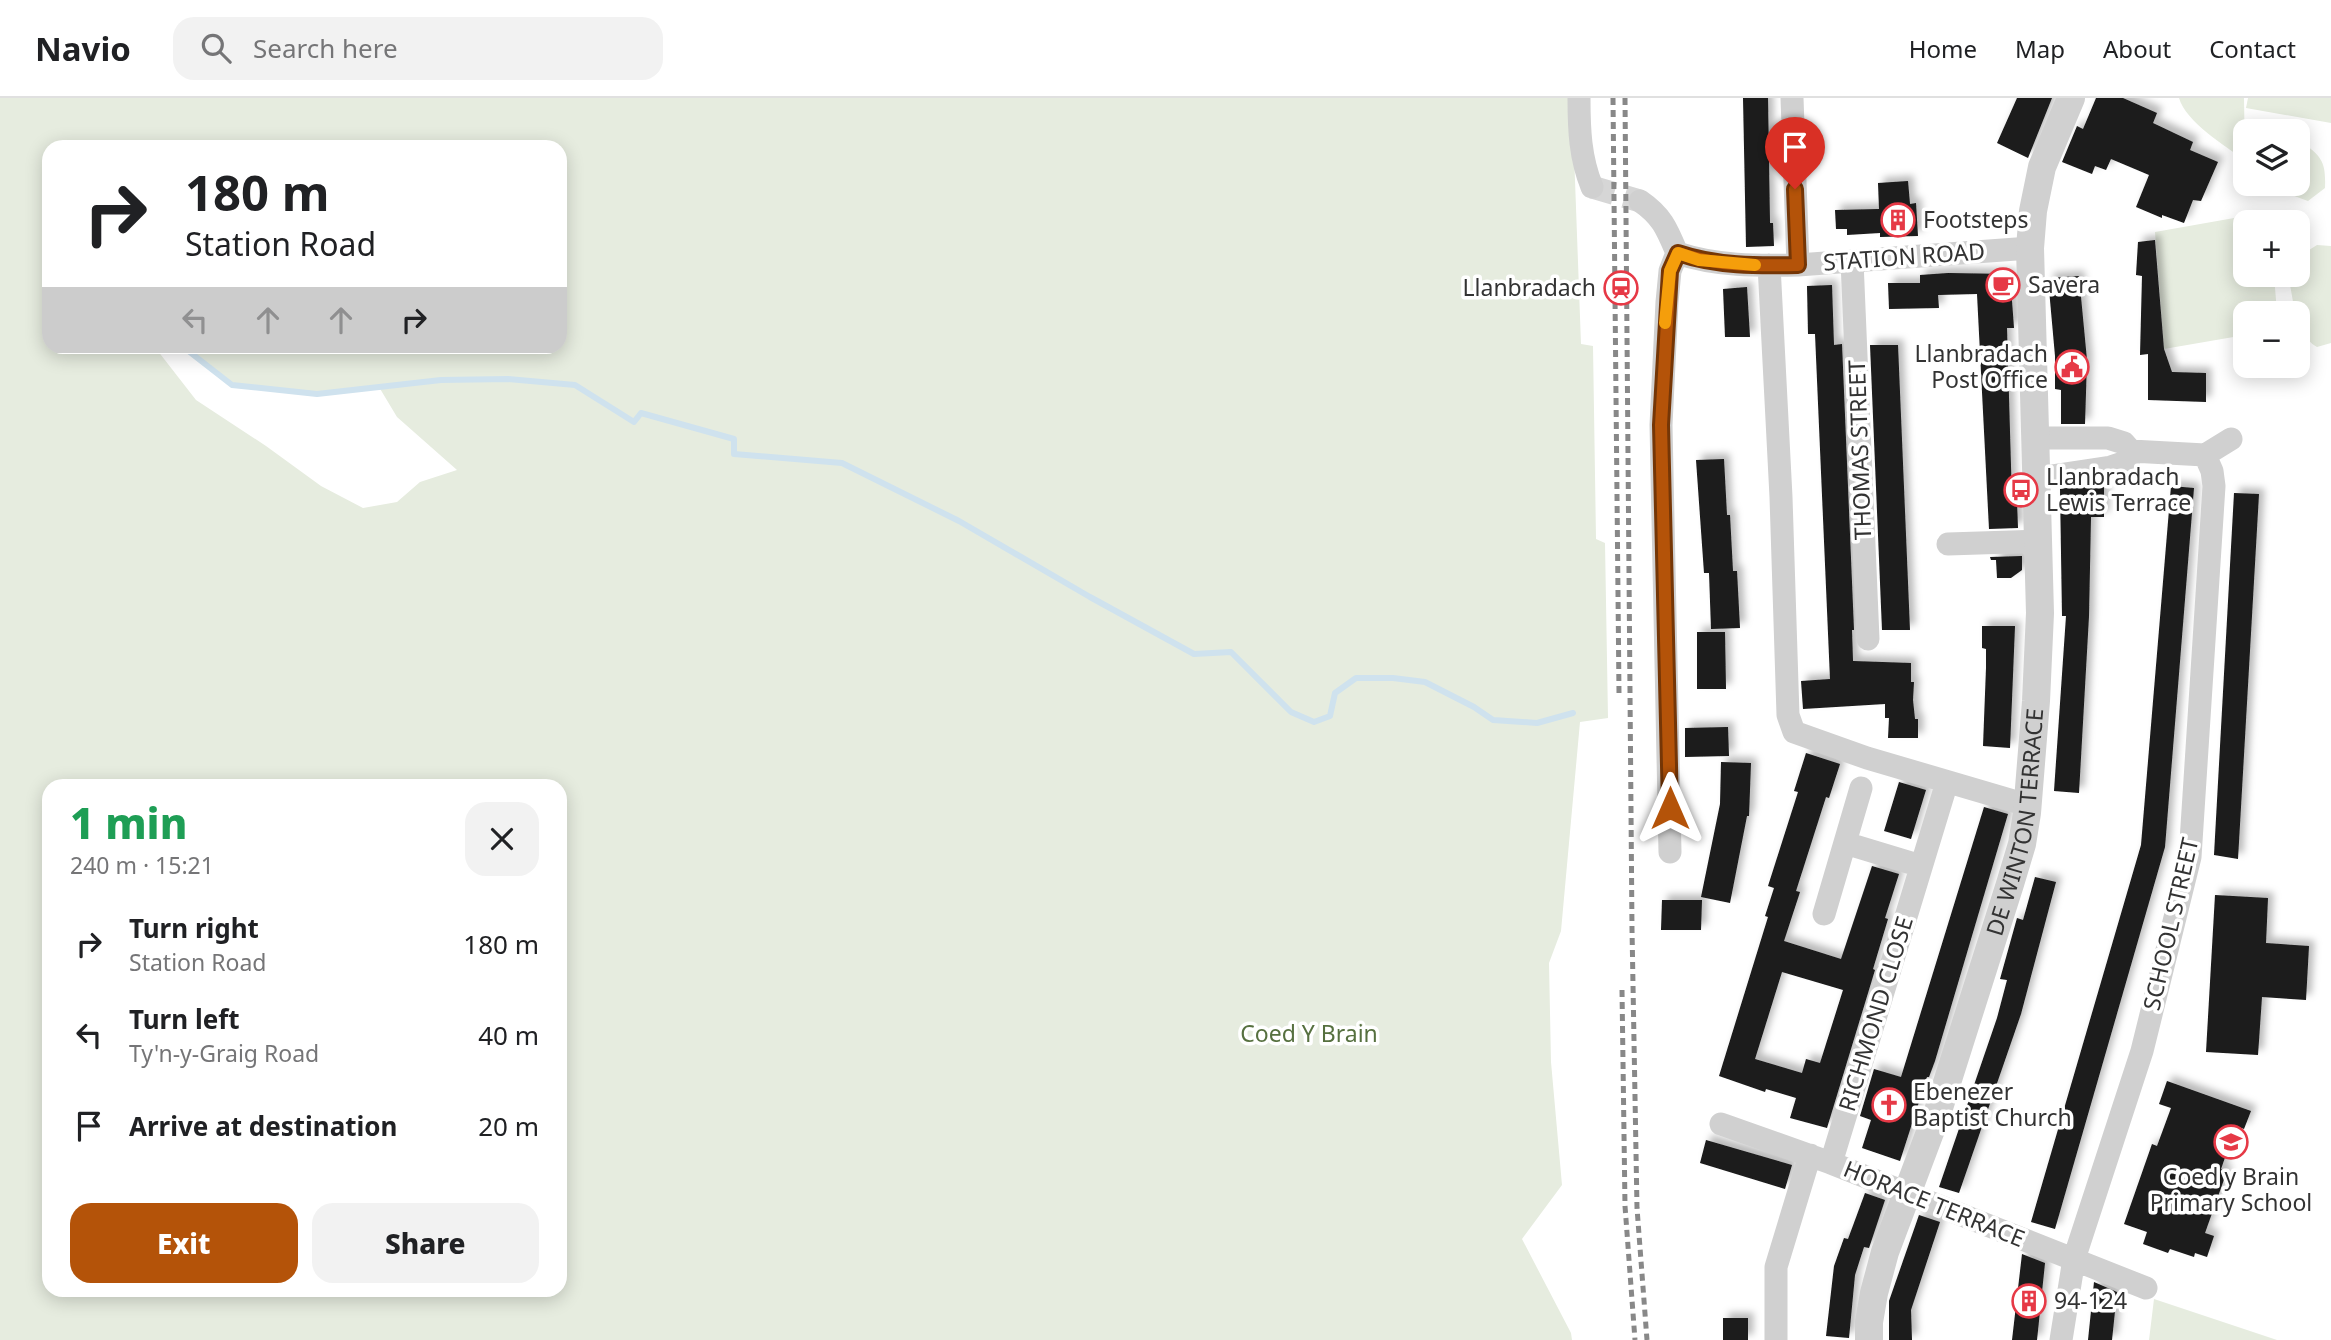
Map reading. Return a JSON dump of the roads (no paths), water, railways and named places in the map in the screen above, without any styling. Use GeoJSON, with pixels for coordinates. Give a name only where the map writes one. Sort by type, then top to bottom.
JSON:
{"type":"FeatureCollection","features":[{"type":"Feature","properties":{"kind":"street"},"geometry":{"type":"LineString","coordinates":[[1578,98],[1584,168],[1592,187]]}},
{"type":"Feature","properties":{"kind":"street"},"geometry":{"type":"LineString","coordinates":[[1792,98],[1798,265]]}},
{"type":"Feature","properties":{"kind":"street","name":"DE WINTON TERRACE"},"geometry":{"type":"LineString","coordinates":[[1869,1340],[1874,1293],[1885,1252],[1938,1111],[2022,844],[2038,669],[2040,541],[2030,248],[2042,167],[2071,98]]}},
{"type":"Feature","properties":{"kind":"street"},"geometry":{"type":"LineString","coordinates":[[1640,201],[1657,213],[1678,253],[1670,271],[1661,425],[1670,852]]}},
{"type":"Feature","properties":{"kind":"street","name":"STATION ROAD"},"geometry":{"type":"LineString","coordinates":[[1678,253],[1699,260],[1798,265],[2030,248]]}},
{"type":"Feature","properties":{"kind":"street","name":"THOMAS STREET"},"geometry":{"type":"LineString","coordinates":[[1852,261],[1868,639]]}},
{"type":"Feature","properties":{"kind":"street"},"geometry":{"type":"LineString","coordinates":[[1769,265],[1781,497],[1788,715],[1794,732],[2027,805]]}},
{"type":"Feature","properties":{"kind":"street"},"geometry":{"type":"LineString","coordinates":[[2036,438],[2108,438],[2124,443],[2131,451],[2205,455],[2231,439]]}},
{"type":"Feature","properties":{"kind":"street"},"geometry":{"type":"LineString","coordinates":[[2038,478],[2111,467],[2129,461],[2131,451]]}},
{"type":"Feature","properties":{"kind":"street","name":"SCHOOL STREET"},"geometry":{"type":"LineString","coordinates":[[2062,1340],[2074,1259],[2142,1051],[2190,857],[2214,486],[2212,471],[2205,455]]}},
{"type":"Feature","properties":{"kind":"street"},"geometry":{"type":"LineString","coordinates":[[1948,544],[2040,541]]}},
{"type":"Feature","properties":{"kind":"street","name":"RICHMOND CLOSE"},"geometry":{"type":"LineString","coordinates":[[1776,1340],[1776,1266],[1820,1159],[1921,866],[1947,782]]}},
{"type":"Feature","properties":{"kind":"street"},"geometry":{"type":"LineString","coordinates":[[1824,914],[1861,788]]}},
{"type":"Feature","properties":{"kind":"street"},"geometry":{"type":"LineString","coordinates":[[1845,843],[1921,866]]}},
{"type":"Feature","properties":{"kind":"street","name":"HORACE TERRACE"},"geometry":{"type":"LineString","coordinates":[[1721,1124],[1820,1159],[2146,1287]]}},
{"type":"Feature","properties":{"kind":"waterway"},"geometry":{"type":"LineString","coordinates":[[192,354],[232,385],[317,394],[441,380],[508,379],[575,385],[634,422],[641,413],[734,439],[734,454],[842,463],[959,521],[1194,654],[1231,652],[1291,712],[1314,722],[1330,716],[1335,693],[1356,678],[1393,678],[1425,682],[1493,720],[1537,723],[1573,713]]}},
{"type":"Feature","properties":{"kind":"tunnel"},"geometry":{"type":"LineString","coordinates":[[1592,187],[1640,201]]}},
{"type":"Feature","properties":{"kind":"railway"},"geometry":{"type":"LineString","coordinates":[[1613,98],[1619,693]]}},
{"type":"Feature","properties":{"kind":"railway"},"geometry":{"type":"LineString","coordinates":[[1625,98],[1632,929],[1637,1208],[1647,1340]]}},
{"type":"Feature","properties":{"kind":"railway"},"geometry":{"type":"LineString","coordinates":[[1622,990],[1625,1206],[1635,1340]]}},
{"type":"Feature","properties":{"kind":"place","name":"Footsteps"},"geometry":{"type":"Point","coordinates":[1898,220]}},
{"type":"Feature","properties":{"kind":"place","name":"Savera"},"geometry":{"type":"Point","coordinates":[2003,285]}},
{"type":"Feature","properties":{"kind":"place","name":"Llanbradach"},"geometry":{"type":"Point","coordinates":[1621,288]}},
{"type":"Feature","properties":{"kind":"place","name":"Llanbradach Post Office"},"geometry":{"type":"Point","coordinates":[2072,367]}},
{"type":"Feature","properties":{"kind":"place","name":"Llanbradach Lewis Terrace"},"geometry":{"type":"Point","coordinates":[2021,490]}},
{"type":"Feature","properties":{"kind":"place","name":"Ebenezer Baptist Church"},"geometry":{"type":"Point","coordinates":[1889,1105]}},
{"type":"Feature","properties":{"kind":"place","name":"Coed y Brain Primary School"},"geometry":{"type":"Point","coordinates":[2231,1142]}},
{"type":"Feature","properties":{"kind":"place","name":"94-124"},"geometry":{"type":"Point","coordinates":[2029,1301]}},
{"type":"Feature","properties":{"kind":"park label","name":"Coed Y Brain"},"geometry":{"type":"Point","coordinates":[1309,1034]}}]}
